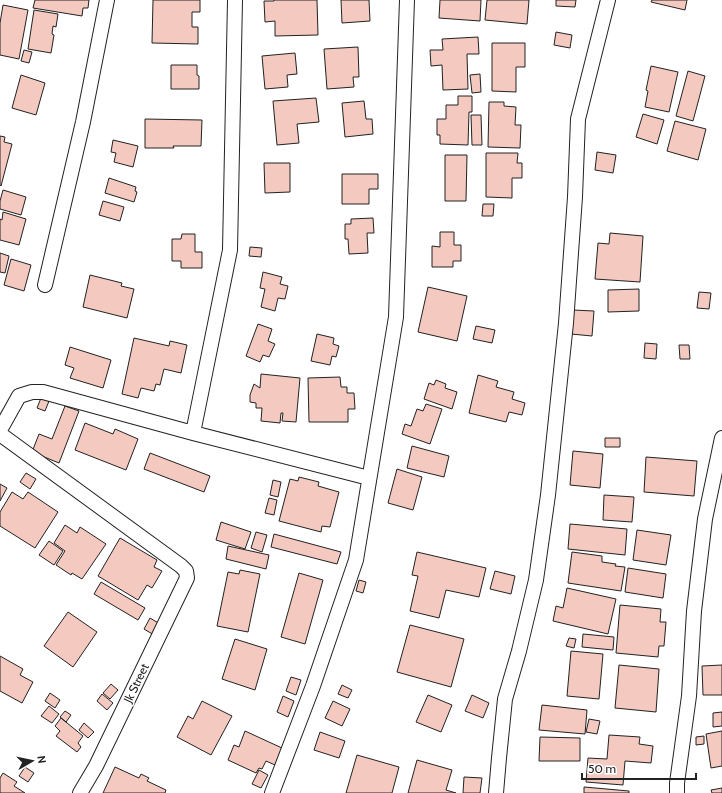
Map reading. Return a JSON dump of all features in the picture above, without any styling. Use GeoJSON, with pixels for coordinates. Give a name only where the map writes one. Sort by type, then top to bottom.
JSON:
{"type":"FeatureCollection","features":[{"type":"Feature","properties":{"kind":"street"},"geometry":{"type":"LineString","coordinates":[[45,285],[83,122],[107,0]]}},
{"type":"Feature","properties":{"kind":"street"},"geometry":{"type":"LineString","coordinates":[[192,433],[230,250],[235,0]]}},
{"type":"Feature","properties":{"kind":"street"},"geometry":{"type":"LineString","coordinates":[[272,793],[313,686],[356,560],[396,317],[407,0]]}},
{"type":"Feature","properties":{"kind":"street"},"geometry":{"type":"LineString","coordinates":[[496,793],[506,699],[536,580],[548,495],[566,323],[575,197],[578,119],[608,0]]}},
{"type":"Feature","properties":{"kind":"street"},"geometry":{"type":"LineString","coordinates":[[0,430],[19,396],[32,392],[43,392],[192,433],[369,478]]}},
{"type":"Feature","properties":{"kind":"street","name":"Jk Street"},"geometry":{"type":"LineString","coordinates":[[0,434],[186,571],[187,578],[96,766],[80,793]]}},
{"type":"Feature","properties":{"kind":"street"},"geometry":{"type":"LineString","coordinates":[[677,793],[676,783],[689,696],[694,611],[704,526],[722,438]]}},
{"type":"Feature","properties":{"kind":"building"},"geometry":{"type":"Polygon","coordinates":[[[35,0],[89,0],[88,8],[83,8],[82,16],[33,8],[35,0]]]}},
{"type":"Feature","properties":{"kind":"building"},"geometry":{"type":"Polygon","coordinates":[[[153,0],[200,0],[200,12],[192,12],[192,27],[198,27],[198,44],[152,43],[153,0]]]}},
{"type":"Feature","properties":{"kind":"building"},"geometry":{"type":"Polygon","coordinates":[[[317,0],[318,35],[275,36],[275,21],[265,22],[264,1],[317,0]]]}},
{"type":"Feature","properties":{"kind":"building"},"geometry":{"type":"Polygon","coordinates":[[[341,0],[369,0],[370,21],[342,23],[341,0]]]}},
{"type":"Feature","properties":{"kind":"building"},"geometry":{"type":"Polygon","coordinates":[[[440,0],[481,0],[480,21],[439,18],[440,0]]]}},
{"type":"Feature","properties":{"kind":"building"},"geometry":{"type":"Polygon","coordinates":[[[487,0],[529,0],[527,24],[485,20],[487,0]]]}},
{"type":"Feature","properties":{"kind":"building"},"geometry":{"type":"Polygon","coordinates":[[[556,0],[576,0],[575,7],[556,6],[556,0]]]}},
{"type":"Feature","properties":{"kind":"building"},"geometry":{"type":"Polygon","coordinates":[[[652,0],[687,0],[685,10],[651,2],[652,0]]]}},
{"type":"Feature","properties":{"kind":"building"},"geometry":{"type":"Polygon","coordinates":[[[3,5],[28,10],[19,59],[0,55],[0,23],[3,5]]]}},
{"type":"Feature","properties":{"kind":"building"},"geometry":{"type":"Polygon","coordinates":[[[34,10],[58,14],[56,27],[53,26],[52,34],[54,35],[51,53],[28,49],[34,10]]]}},
{"type":"Feature","properties":{"kind":"building"},"geometry":{"type":"Polygon","coordinates":[[[556,32],[572,35],[570,48],[554,45],[556,32]]]}},
{"type":"Feature","properties":{"kind":"building"},"geometry":{"type":"Polygon","coordinates":[[[478,37],[479,54],[467,54],[468,89],[443,90],[442,65],[431,66],[430,50],[443,50],[442,39],[478,37]]]}},
{"type":"Feature","properties":{"kind":"building"},"geometry":{"type":"Polygon","coordinates":[[[492,43],[525,43],[525,67],[516,67],[516,92],[492,91],[492,43]]]}},
{"type":"Feature","properties":{"kind":"building"},"geometry":{"type":"Polygon","coordinates":[[[358,47],[359,77],[353,77],[354,87],[327,89],[324,49],[358,47]]]}},
{"type":"Feature","properties":{"kind":"building"},"geometry":{"type":"Polygon","coordinates":[[[24,50],[32,52],[29,63],[21,61],[24,50]]]}},
{"type":"Feature","properties":{"kind":"building"},"geometry":{"type":"Polygon","coordinates":[[[295,53],[297,74],[287,75],[288,87],[265,89],[262,56],[295,53]]]}},
{"type":"Feature","properties":{"kind":"building"},"geometry":{"type":"Polygon","coordinates":[[[171,65],[197,65],[199,89],[171,89],[171,65]]]}},
{"type":"Feature","properties":{"kind":"building"},"geometry":{"type":"Polygon","coordinates":[[[651,66],[678,72],[669,112],[645,107],[648,91],[646,90],[651,66]]]}},
{"type":"Feature","properties":{"kind":"building"},"geometry":{"type":"Polygon","coordinates":[[[688,71],[705,76],[693,121],[676,116],[688,71]]]}},
{"type":"Feature","properties":{"kind":"building"},"geometry":{"type":"Polygon","coordinates":[[[480,74],[481,92],[472,93],[470,75],[480,74]]]}},
{"type":"Feature","properties":{"kind":"building"},"geometry":{"type":"Polygon","coordinates":[[[21,75],[45,83],[36,115],[12,108],[21,75]]]}},
{"type":"Feature","properties":{"kind":"building"},"geometry":{"type":"Polygon","coordinates":[[[458,96],[472,96],[472,112],[469,112],[468,145],[440,144],[440,135],[437,135],[437,119],[446,119],[446,105],[458,105],[458,96]]]}},
{"type":"Feature","properties":{"kind":"building"},"geometry":{"type":"Polygon","coordinates":[[[316,98],[319,122],[297,124],[299,143],[277,145],[273,101],[316,98]]]}},
{"type":"Feature","properties":{"kind":"building"},"geometry":{"type":"Polygon","coordinates":[[[364,101],[366,119],[372,119],[373,134],[345,137],[342,103],[364,101]]]}},
{"type":"Feature","properties":{"kind":"building"},"geometry":{"type":"Polygon","coordinates":[[[489,102],[504,102],[504,106],[516,107],[515,125],[521,125],[520,148],[488,147],[489,102]]]}},
{"type":"Feature","properties":{"kind":"building"},"geometry":{"type":"Polygon","coordinates":[[[643,114],[664,120],[657,144],[636,137],[643,114]]]}},
{"type":"Feature","properties":{"kind":"building"},"geometry":{"type":"Polygon","coordinates":[[[471,115],[481,115],[482,145],[472,145],[471,115]]]}},
{"type":"Feature","properties":{"kind":"building"},"geometry":{"type":"Polygon","coordinates":[[[145,119],[202,120],[201,146],[145,148],[145,119]]]}},
{"type":"Feature","properties":{"kind":"building"},"geometry":{"type":"Polygon","coordinates":[[[675,121],[706,129],[698,160],[667,151],[675,121]]]}},
{"type":"Feature","properties":{"kind":"building"},"geometry":{"type":"Polygon","coordinates":[[[0,136],[5,137],[4,142],[12,144],[1,186],[0,185],[0,136]]]}},
{"type":"Feature","properties":{"kind":"building"},"geometry":{"type":"Polygon","coordinates":[[[113,140],[138,146],[133,167],[114,162],[116,153],[111,152],[113,140]]]}},
{"type":"Feature","properties":{"kind":"building"},"geometry":{"type":"Polygon","coordinates":[[[597,152],[616,155],[613,173],[595,170],[597,152]]]}},
{"type":"Feature","properties":{"kind":"building"},"geometry":{"type":"Polygon","coordinates":[[[486,153],[518,153],[517,163],[522,163],[522,178],[512,178],[512,198],[486,197],[486,153]]]}},
{"type":"Feature","properties":{"kind":"building"},"geometry":{"type":"Polygon","coordinates":[[[445,155],[467,155],[466,201],[445,201],[445,155]]]}},
{"type":"Feature","properties":{"kind":"building"},"geometry":{"type":"Polygon","coordinates":[[[264,163],[290,163],[290,192],[265,193],[264,163]]]}},
{"type":"Feature","properties":{"kind":"building"},"geometry":{"type":"Polygon","coordinates":[[[342,174],[378,174],[378,189],[369,189],[369,204],[342,204],[342,174]]]}},
{"type":"Feature","properties":{"kind":"building"},"geometry":{"type":"Polygon","coordinates":[[[109,178],[136,187],[135,191],[137,192],[134,202],[105,193],[109,178]]]}},
{"type":"Feature","properties":{"kind":"building"},"geometry":{"type":"Polygon","coordinates":[[[3,190],[26,197],[21,215],[0,209],[0,201],[3,190]]]}},
{"type":"Feature","properties":{"kind":"building"},"geometry":{"type":"Polygon","coordinates":[[[103,201],[124,207],[120,221],[99,215],[103,201]]]}},
{"type":"Feature","properties":{"kind":"building"},"geometry":{"type":"Polygon","coordinates":[[[483,204],[494,204],[493,216],[482,216],[483,204]]]}},
{"type":"Feature","properties":{"kind":"building"},"geometry":{"type":"Polygon","coordinates":[[[3,212],[26,219],[19,245],[0,240],[0,219],[2,220],[3,212]]]}},
{"type":"Feature","properties":{"kind":"building"},"geometry":{"type":"Polygon","coordinates":[[[373,218],[374,233],[367,233],[368,253],[349,254],[348,239],[345,239],[345,224],[351,224],[351,219],[373,218]]]}},
{"type":"Feature","properties":{"kind":"building"},"geometry":{"type":"Polygon","coordinates":[[[440,232],[454,232],[454,245],[461,245],[461,261],[453,261],[453,267],[432,267],[432,246],[440,247],[440,232]]]}},
{"type":"Feature","properties":{"kind":"building"},"geometry":{"type":"Polygon","coordinates":[[[610,233],[643,236],[640,282],[595,279],[598,243],[609,244],[610,233]]]}},
{"type":"Feature","properties":{"kind":"building"},"geometry":{"type":"Polygon","coordinates":[[[182,234],[195,234],[195,252],[202,252],[202,268],[181,268],[181,261],[172,261],[172,239],[181,239],[182,234]]]}},
{"type":"Feature","properties":{"kind":"building"},"geometry":{"type":"Polygon","coordinates":[[[250,247],[262,248],[261,257],[249,256],[250,247]]]}},
{"type":"Feature","properties":{"kind":"building"},"geometry":{"type":"Polygon","coordinates":[[[0,253],[9,256],[5,273],[0,272],[0,253]]]}},
{"type":"Feature","properties":{"kind":"building"},"geometry":{"type":"Polygon","coordinates":[[[11,259],[31,265],[24,291],[4,285],[11,259]]]}},
{"type":"Feature","properties":{"kind":"building"},"geometry":{"type":"Polygon","coordinates":[[[263,272],[282,277],[280,284],[288,286],[285,299],[278,298],[275,311],[261,307],[265,289],[260,288],[263,272]]]}},
{"type":"Feature","properties":{"kind":"building"},"geometry":{"type":"Polygon","coordinates":[[[90,275],[122,283],[121,286],[134,289],[127,318],[83,307],[90,275]]]}},
{"type":"Feature","properties":{"kind":"building"},"geometry":{"type":"Polygon","coordinates":[[[428,287],[467,296],[457,341],[418,332],[428,287]]]}},
{"type":"Feature","properties":{"kind":"building"},"geometry":{"type":"Polygon","coordinates":[[[639,289],[639,311],[608,312],[608,290],[639,289]]]}},
{"type":"Feature","properties":{"kind":"building"},"geometry":{"type":"Polygon","coordinates":[[[699,292],[711,293],[709,309],[697,308],[699,292]]]}},
{"type":"Feature","properties":{"kind":"building"},"geometry":{"type":"Polygon","coordinates":[[[573,310],[594,311],[592,336],[571,334],[573,310]]]}},
{"type":"Feature","properties":{"kind":"building"},"geometry":{"type":"Polygon","coordinates":[[[258,324],[272,329],[268,341],[275,344],[269,357],[263,355],[260,362],[246,356],[258,324]]]}},
{"type":"Feature","properties":{"kind":"building"},"geometry":{"type":"Polygon","coordinates":[[[476,326],[495,330],[492,343],[473,339],[476,326]]]}},
{"type":"Feature","properties":{"kind":"building"},"geometry":{"type":"Polygon","coordinates":[[[317,334],[334,338],[333,344],[339,346],[336,357],[332,356],[330,365],[311,361],[317,334]]]}},
{"type":"Feature","properties":{"kind":"building"},"geometry":{"type":"Polygon","coordinates":[[[134,338],[169,346],[170,341],[187,345],[181,373],[164,369],[160,385],[156,384],[154,391],[141,388],[138,398],[122,394],[134,338]]]}},
{"type":"Feature","properties":{"kind":"building"},"geometry":{"type":"Polygon","coordinates":[[[645,343],[657,344],[656,359],[644,358],[645,343]]]}},
{"type":"Feature","properties":{"kind":"building"},"geometry":{"type":"Polygon","coordinates":[[[679,345],[689,345],[690,359],[680,359],[679,345]]]}},
{"type":"Feature","properties":{"kind":"building"},"geometry":{"type":"Polygon","coordinates":[[[70,347],[111,360],[103,388],[70,378],[74,368],[65,365],[70,347]]]}},
{"type":"Feature","properties":{"kind":"building"},"geometry":{"type":"Polygon","coordinates":[[[261,374],[300,378],[296,422],[282,421],[283,413],[281,413],[280,423],[261,421],[262,408],[256,408],[256,403],[250,402],[250,395],[254,384],[260,388],[261,374]]]}},
{"type":"Feature","properties":{"kind":"building"},"geometry":{"type":"Polygon","coordinates":[[[478,375],[498,381],[496,387],[514,392],[512,399],[525,403],[522,415],[509,412],[506,422],[469,413],[478,375]]]}},
{"type":"Feature","properties":{"kind":"building"},"geometry":{"type":"Polygon","coordinates":[[[340,377],[341,387],[347,387],[347,393],[354,393],[355,409],[348,409],[348,422],[309,422],[308,378],[340,377]]]}},
{"type":"Feature","properties":{"kind":"building"},"geometry":{"type":"Polygon","coordinates":[[[436,380],[446,384],[445,388],[457,392],[452,409],[424,399],[429,383],[434,385],[436,380]]]}},
{"type":"Feature","properties":{"kind":"building"},"geometry":{"type":"Polygon","coordinates":[[[41,398],[49,401],[45,411],[37,408],[41,398]]]}},
{"type":"Feature","properties":{"kind":"building"},"geometry":{"type":"Polygon","coordinates":[[[426,404],[442,409],[430,444],[402,434],[405,424],[411,426],[417,409],[423,411],[426,404]]]}},
{"type":"Feature","properties":{"kind":"building"},"geometry":{"type":"Polygon","coordinates":[[[65,406],[79,411],[59,463],[32,452],[39,434],[52,439],[65,406]]]}},
{"type":"Feature","properties":{"kind":"building"},"geometry":{"type":"Polygon","coordinates":[[[85,423],[113,434],[115,429],[138,439],[126,470],[75,450],[85,423]]]}},
{"type":"Feature","properties":{"kind":"building"},"geometry":{"type":"Polygon","coordinates":[[[605,438],[620,438],[620,447],[605,447],[605,438]]]}},
{"type":"Feature","properties":{"kind":"building"},"geometry":{"type":"Polygon","coordinates":[[[412,446],[449,456],[444,477],[407,468],[412,446]]]}},
{"type":"Feature","properties":{"kind":"building"},"geometry":{"type":"Polygon","coordinates":[[[573,451],[603,454],[600,488],[570,485],[573,451]]]}},
{"type":"Feature","properties":{"kind":"building"},"geometry":{"type":"Polygon","coordinates":[[[150,453],[210,476],[204,492],[144,469],[150,453]]]}},
{"type":"Feature","properties":{"kind":"building"},"geometry":{"type":"Polygon","coordinates":[[[646,457],[697,461],[694,496],[644,492],[646,457]]]}},
{"type":"Feature","properties":{"kind":"building"},"geometry":{"type":"Polygon","coordinates":[[[397,469],[422,477],[413,510],[388,503],[397,469]]]}},
{"type":"Feature","properties":{"kind":"building"},"geometry":{"type":"Polygon","coordinates":[[[26,473],[36,479],[30,489],[20,482],[26,473]]]}},
{"type":"Feature","properties":{"kind":"building"},"geometry":{"type":"Polygon","coordinates":[[[299,477],[319,482],[318,486],[339,492],[330,527],[322,526],[321,532],[279,521],[290,479],[298,481],[299,477]]]}},
{"type":"Feature","properties":{"kind":"building"},"geometry":{"type":"Polygon","coordinates":[[[273,480],[281,482],[278,497],[270,495],[273,480]]]}},
{"type":"Feature","properties":{"kind":"building"},"geometry":{"type":"Polygon","coordinates":[[[0,484],[7,488],[0,501],[0,484]]]}},
{"type":"Feature","properties":{"kind":"building"},"geometry":{"type":"Polygon","coordinates":[[[12,492],[23,499],[28,492],[58,512],[35,548],[0,526],[0,512],[12,492]]]}},
{"type":"Feature","properties":{"kind":"building"},"geometry":{"type":"Polygon","coordinates":[[[604,495],[634,497],[632,522],[603,520],[604,495]]]}},
{"type":"Feature","properties":{"kind":"building"},"geometry":{"type":"Polygon","coordinates":[[[269,498],[277,500],[274,515],[265,513],[269,498]]]}},
{"type":"Feature","properties":{"kind":"building"},"geometry":{"type":"Polygon","coordinates":[[[221,522],[251,532],[245,549],[216,540],[221,522]]]}},
{"type":"Feature","properties":{"kind":"building"},"geometry":{"type":"Polygon","coordinates":[[[570,524],[627,529],[625,555],[568,549],[570,524]]]}},
{"type":"Feature","properties":{"kind":"building"},"geometry":{"type":"Polygon","coordinates":[[[65,525],[77,533],[80,527],[106,544],[82,579],[72,573],[71,575],[56,565],[65,551],[54,543],[65,525]]]}},
{"type":"Feature","properties":{"kind":"building"},"geometry":{"type":"Polygon","coordinates":[[[637,530],[671,535],[666,565],[633,560],[637,530]]]}},
{"type":"Feature","properties":{"kind":"building"},"geometry":{"type":"Polygon","coordinates":[[[256,532],[267,535],[262,552],[251,548],[256,532]]]}},
{"type":"Feature","properties":{"kind":"building"},"geometry":{"type":"Polygon","coordinates":[[[274,534],[341,552],[337,564],[271,547],[274,534]]]}},
{"type":"Feature","properties":{"kind":"building"},"geometry":{"type":"Polygon","coordinates":[[[120,538],[157,560],[154,567],[162,571],[152,588],[147,585],[138,600],[98,576],[120,538]]]}},
{"type":"Feature","properties":{"kind":"building"},"geometry":{"type":"Polygon","coordinates":[[[49,541],[63,551],[54,565],[39,555],[49,541]]]}},
{"type":"Feature","properties":{"kind":"building"},"geometry":{"type":"Polygon","coordinates":[[[228,546],[269,555],[266,569],[226,559],[228,546]]]}},
{"type":"Feature","properties":{"kind":"building"},"geometry":{"type":"Polygon","coordinates":[[[417,552],[486,568],[479,597],[446,590],[439,618],[410,611],[418,576],[412,575],[417,552]]]}},
{"type":"Feature","properties":{"kind":"building"},"geometry":{"type":"Polygon","coordinates":[[[572,552],[602,556],[602,562],[625,567],[621,591],[568,583],[572,552]]]}},
{"type":"Feature","properties":{"kind":"building"},"geometry":{"type":"Polygon","coordinates":[[[628,568],[666,574],[663,598],[625,592],[628,568]]]}},
{"type":"Feature","properties":{"kind":"building"},"geometry":{"type":"Polygon","coordinates":[[[240,570],[260,574],[248,632],[217,626],[228,572],[239,574],[240,570]]]}},
{"type":"Feature","properties":{"kind":"building"},"geometry":{"type":"Polygon","coordinates":[[[495,571],[515,576],[511,594],[490,589],[495,571]]]}},
{"type":"Feature","properties":{"kind":"building"},"geometry":{"type":"Polygon","coordinates":[[[299,573],[323,580],[305,644],[281,637],[299,573]]]}},
{"type":"Feature","properties":{"kind":"building"},"geometry":{"type":"Polygon","coordinates":[[[359,580],[366,582],[363,593],[356,591],[359,580]]]}},
{"type":"Feature","properties":{"kind":"building"},"geometry":{"type":"Polygon","coordinates":[[[101,582],[145,608],[138,620],[94,594],[101,582]]]}},
{"type":"Feature","properties":{"kind":"building"},"geometry":{"type":"Polygon","coordinates":[[[567,588],[616,599],[608,634],[553,621],[556,606],[563,608],[567,588]]]}},
{"type":"Feature","properties":{"kind":"building"},"geometry":{"type":"Polygon","coordinates":[[[620,605],[661,609],[660,622],[666,622],[664,646],[659,646],[658,657],[616,653],[620,605]]]}},
{"type":"Feature","properties":{"kind":"building"},"geometry":{"type":"Polygon","coordinates":[[[68,612],[97,632],[73,667],[44,646],[68,612]]]}},
{"type":"Feature","properties":{"kind":"building"},"geometry":{"type":"Polygon","coordinates":[[[150,618],[160,624],[154,635],[144,629],[150,618]]]}},
{"type":"Feature","properties":{"kind":"building"},"geometry":{"type":"Polygon","coordinates":[[[410,625],[464,639],[451,687],[397,672],[410,625]]]}},
{"type":"Feature","properties":{"kind":"building"},"geometry":{"type":"Polygon","coordinates":[[[583,634],[614,637],[613,650],[582,647],[583,634]]]}},
{"type":"Feature","properties":{"kind":"building"},"geometry":{"type":"Polygon","coordinates":[[[569,638],[576,639],[574,648],[566,646],[569,638]]]}},
{"type":"Feature","properties":{"kind":"building"},"geometry":{"type":"Polygon","coordinates":[[[235,639],[267,649],[255,690],[222,679],[235,639]]]}},
{"type":"Feature","properties":{"kind":"building"},"geometry":{"type":"Polygon","coordinates":[[[571,651],[603,654],[599,699],[567,696],[571,651]]]}},
{"type":"Feature","properties":{"kind":"building"},"geometry":{"type":"Polygon","coordinates":[[[0,656],[23,669],[20,675],[33,682],[22,703],[0,691],[0,656]]]}},
{"type":"Feature","properties":{"kind":"building"},"geometry":{"type":"Polygon","coordinates":[[[619,665],[659,669],[656,712],[615,708],[619,665]]]}},
{"type":"Feature","properties":{"kind":"building"},"geometry":{"type":"Polygon","coordinates":[[[722,665],[722,695],[703,695],[702,666],[722,665]]]}},
{"type":"Feature","properties":{"kind":"building"},"geometry":{"type":"Polygon","coordinates":[[[291,677],[301,680],[296,695],[286,691],[291,677]]]}},
{"type":"Feature","properties":{"kind":"building"},"geometry":{"type":"Polygon","coordinates":[[[111,684],[118,690],[110,699],[103,693],[111,684]]]}},
{"type":"Feature","properties":{"kind":"building"},"geometry":{"type":"Polygon","coordinates":[[[342,685],[352,690],[348,698],[338,694],[342,685]]]}},
{"type":"Feature","properties":{"kind":"building"},"geometry":{"type":"Polygon","coordinates":[[[50,693],[60,700],[55,708],[45,701],[50,693]]]}},
{"type":"Feature","properties":{"kind":"building"},"geometry":{"type":"Polygon","coordinates":[[[102,694],[113,703],[107,710],[97,701],[102,694]]]}},
{"type":"Feature","properties":{"kind":"building"},"geometry":{"type":"Polygon","coordinates":[[[428,695],[452,705],[441,732],[416,722],[428,695]]]}},
{"type":"Feature","properties":{"kind":"building"},"geometry":{"type":"Polygon","coordinates":[[[472,695],[489,703],[483,718],[465,711],[472,695]]]}},
{"type":"Feature","properties":{"kind":"building"},"geometry":{"type":"Polygon","coordinates":[[[283,696],[294,701],[288,717],[277,712],[283,696]]]}},
{"type":"Feature","properties":{"kind":"building"},"geometry":{"type":"Polygon","coordinates":[[[202,701],[232,716],[211,755],[177,737],[188,716],[193,719],[202,701]]]}},
{"type":"Feature","properties":{"kind":"building"},"geometry":{"type":"Polygon","coordinates":[[[333,701],[350,709],[342,726],[325,718],[333,701]]]}},
{"type":"Feature","properties":{"kind":"building"},"geometry":{"type":"Polygon","coordinates":[[[542,705],[587,710],[585,734],[539,730],[542,705]]]}},
{"type":"Feature","properties":{"kind":"building"},"geometry":{"type":"Polygon","coordinates":[[[49,706],[59,714],[52,723],[41,716],[49,706]]]}},
{"type":"Feature","properties":{"kind":"building"},"geometry":{"type":"Polygon","coordinates":[[[65,711],[71,715],[66,722],[60,717],[65,711]]]}},
{"type":"Feature","properties":{"kind":"building"},"geometry":{"type":"Polygon","coordinates":[[[722,712],[722,726],[713,727],[713,713],[722,712]]]}},
{"type":"Feature","properties":{"kind":"building"},"geometry":{"type":"Polygon","coordinates":[[[61,718],[83,736],[78,743],[81,747],[77,752],[56,736],[60,731],[55,726],[61,718]]]}},
{"type":"Feature","properties":{"kind":"building"},"geometry":{"type":"Polygon","coordinates":[[[589,719],[600,721],[597,734],[586,732],[589,719]]]}},
{"type":"Feature","properties":{"kind":"building"},"geometry":{"type":"Polygon","coordinates":[[[84,723],[94,732],[88,738],[79,730],[84,723]]]}},
{"type":"Feature","properties":{"kind":"building"},"geometry":{"type":"Polygon","coordinates":[[[245,731],[282,748],[275,765],[266,761],[262,769],[259,768],[256,773],[228,760],[234,745],[239,747],[245,731]]]}},
{"type":"Feature","properties":{"kind":"building"},"geometry":{"type":"Polygon","coordinates":[[[722,731],[722,766],[711,768],[706,734],[722,731]]]}},
{"type":"Feature","properties":{"kind":"building"},"geometry":{"type":"Polygon","coordinates":[[[320,732],[345,741],[339,758],[314,750],[320,732]]]}},
{"type":"Feature","properties":{"kind":"building"},"geometry":{"type":"Polygon","coordinates":[[[609,735],[640,737],[639,744],[653,746],[651,763],[625,761],[623,785],[586,782],[588,758],[607,759],[609,735]]]}},
{"type":"Feature","properties":{"kind":"building"},"geometry":{"type":"Polygon","coordinates":[[[704,736],[704,744],[696,745],[696,737],[704,736]]]}},
{"type":"Feature","properties":{"kind":"building"},"geometry":{"type":"Polygon","coordinates":[[[540,737],[580,738],[580,761],[539,761],[540,737]]]}},
{"type":"Feature","properties":{"kind":"building"},"geometry":{"type":"Polygon","coordinates":[[[357,755],[399,767],[392,793],[346,793],[357,755]]]}},
{"type":"Feature","properties":{"kind":"building"},"geometry":{"type":"Polygon","coordinates":[[[417,760],[452,770],[446,790],[456,793],[408,793],[417,760]]]}},
{"type":"Feature","properties":{"kind":"building"},"geometry":{"type":"Polygon","coordinates":[[[25,767],[34,773],[28,782],[19,776],[25,767]]]}},
{"type":"Feature","properties":{"kind":"building"},"geometry":{"type":"Polygon","coordinates":[[[115,767],[139,778],[141,774],[149,778],[147,781],[166,790],[165,793],[103,793],[115,767]]]}},
{"type":"Feature","properties":{"kind":"building"},"geometry":{"type":"Polygon","coordinates":[[[259,770],[268,775],[261,788],[252,784],[259,770]]]}},
{"type":"Feature","properties":{"kind":"building"},"geometry":{"type":"Polygon","coordinates":[[[3,773],[17,782],[14,786],[25,793],[0,793],[0,778],[3,773]]]}},
{"type":"Feature","properties":{"kind":"building"},"geometry":{"type":"Polygon","coordinates":[[[464,777],[482,778],[480,793],[463,793],[464,777]]]}},
{"type":"Feature","properties":{"kind":"building"},"geometry":{"type":"Polygon","coordinates":[[[584,787],[629,791],[629,793],[584,793],[584,787]]]}},
{"type":"Feature","properties":{"kind":"building"},"geometry":{"type":"Polygon","coordinates":[[[722,788],[722,793],[712,793],[711,790],[722,788]]]}}]}
